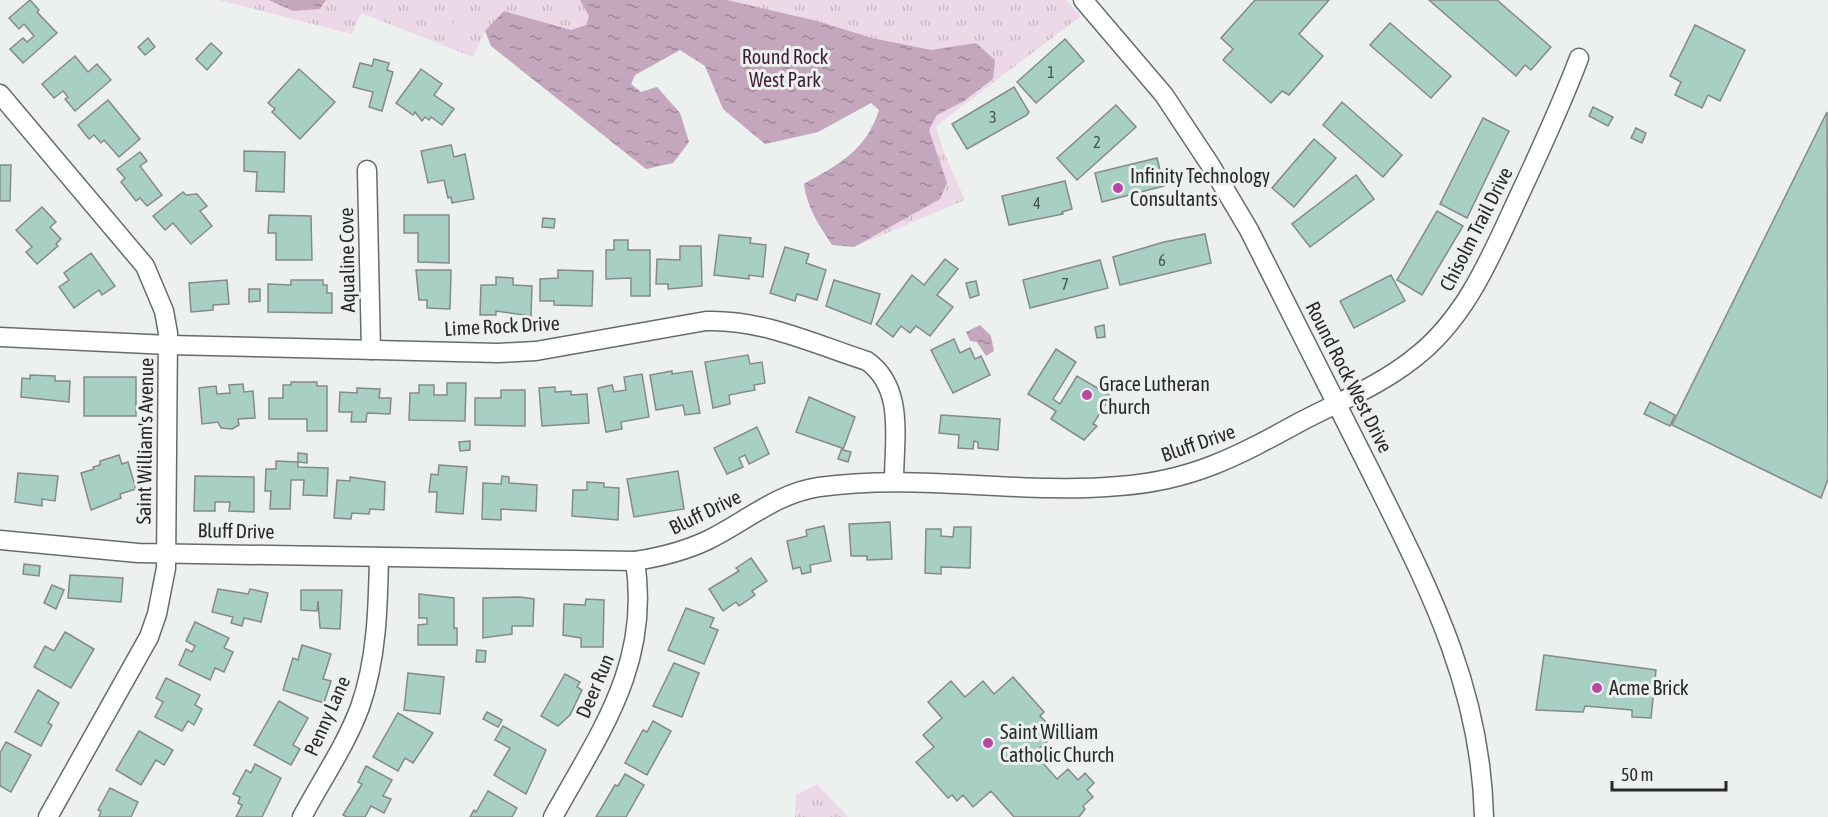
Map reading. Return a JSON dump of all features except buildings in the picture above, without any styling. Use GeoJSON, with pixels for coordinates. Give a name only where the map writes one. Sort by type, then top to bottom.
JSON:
{"type":"FeatureCollection","features":[{"type":"Feature","properties":{"kind":"street","name":"Round Rock West Drive"},"geometry":{"type":"LineString","coordinates":[[1083,0],[1164,95],[1211,166],[1249,230],[1440,613],[1471,715],[1480,769],[1484,817]]}},
{"type":"Feature","properties":{"kind":"street","name":"Chisolm Trail Drive"},"geometry":{"type":"LineString","coordinates":[[1336,403],[1375,384],[1414,359],[1460,309],[1488,263],[1561,105],[1579,58]]}},
{"type":"Feature","properties":{"kind":"street","name":"Saint William's Avenue"},"geometry":{"type":"LineString","coordinates":[[2,101],[145,266],[164,311],[169,345],[166,552],[163,592],[149,636],[48,817]]}},
{"type":"Feature","properties":{"kind":"street","name":"Aqualine Cove"},"geometry":{"type":"LineString","coordinates":[[367,170],[371,350]]}},
{"type":"Feature","properties":{"kind":"street","name":"Lime Rock Drive"},"geometry":{"type":"LineString","coordinates":[[0,337],[169,345],[498,353],[536,351],[706,321],[731,320],[755,324],[867,361],[886,378],[894,400],[894,481]]}},
{"type":"Feature","properties":{"kind":"street","name":"Bluff Drive"},"geometry":{"type":"LineString","coordinates":[[0,540],[138,553],[635,561],[686,550],[792,494],[816,488],[894,481],[1042,487],[1118,487],[1183,476],[1230,460],[1336,403]]}},
{"type":"Feature","properties":{"kind":"street","name":"Penny Lane"},"geometry":{"type":"LineString","coordinates":[[302,817],[348,732],[367,684],[373,659],[379,556]]}},
{"type":"Feature","properties":{"kind":"street","name":"Deer Run"},"geometry":{"type":"LineString","coordinates":[[553,817],[607,720],[628,670],[635,644],[639,598],[635,561]]}},
{"type":"Feature","properties":{"kind":"green space","name":"Round Rock West Park"},"geometry":{"type":"Polygon","coordinates":[[[219,0],[1066,0],[1081,16],[936,126],[943,150],[965,200],[854,247],[832,245],[811,209],[804,184],[850,155],[858,146],[873,124],[879,110],[871,103],[818,132],[765,144],[723,109],[705,66],[680,50],[635,75],[631,84],[641,92],[657,87],[680,113],[689,142],[673,163],[646,169],[491,46],[485,31],[473,57],[361,13],[352,34],[219,0]]]}},
{"type":"Feature","properties":{"kind":"green space"},"geometry":{"type":"Polygon","coordinates":[[[460,10],[473,16],[459,44],[446,37],[460,10]]]}},
{"type":"Feature","properties":{"kind":"green space"},"geometry":{"type":"Polygon","coordinates":[[[817,784],[848,817],[795,817],[796,795],[817,784]]]}},
{"type":"Feature","properties":{"kind":"water"},"geometry":{"type":"Polygon","coordinates":[[[269,0],[326,0],[320,9],[293,11],[269,0]]]}},
{"type":"Feature","properties":{"kind":"water","name":"Round Rock West Park"},"geometry":{"type":"Polygon","coordinates":[[[580,0],[727,0],[817,21],[872,38],[931,50],[976,43],[995,60],[993,79],[964,101],[937,115],[929,130],[947,183],[940,199],[854,247],[832,245],[811,209],[804,184],[850,155],[867,136],[879,110],[871,103],[818,132],[765,144],[723,109],[705,66],[680,50],[635,75],[631,84],[641,92],[657,87],[680,113],[689,142],[673,163],[646,169],[491,46],[485,31],[504,11],[571,30],[586,25],[589,16],[580,0]]]}},
{"type":"Feature","properties":{"kind":"water"},"geometry":{"type":"Polygon","coordinates":[[[980,325],[991,336],[994,351],[986,356],[977,342],[970,341],[966,332],[980,325]]]}},
{"type":"Feature","properties":{"kind":"place","name":"Infinity Technology Consultants"},"geometry":{"type":"Point","coordinates":[1118,188]}},
{"type":"Feature","properties":{"kind":"place","name":"Grace Lutheran Church"},"geometry":{"type":"Point","coordinates":[1087,395]}},
{"type":"Feature","properties":{"kind":"place","name":"Acme Brick"},"geometry":{"type":"Point","coordinates":[1597,688]}},
{"type":"Feature","properties":{"kind":"place","name":"Saint William Catholic Church"},"geometry":{"type":"Point","coordinates":[988,743]}}]}
